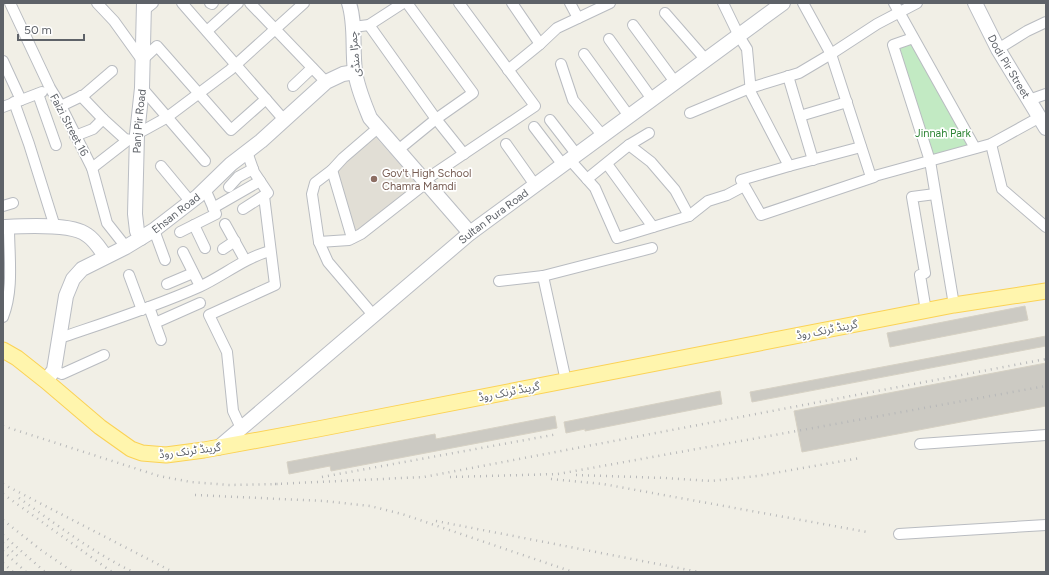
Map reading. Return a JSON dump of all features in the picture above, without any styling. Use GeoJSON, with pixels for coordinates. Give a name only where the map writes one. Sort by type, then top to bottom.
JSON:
{"type":"FeatureCollection","features":[{"type":"Feature","properties":{"kind":"main road","name":"چمڑا منڈی"},"geometry":{"type":"LineString","coordinates":[[349,3],[353,27],[355,72],[363,101],[370,118],[470,233]]}},
{"type":"Feature","properties":{"kind":"main road","name":"Sultan Pura Road"},"geometry":{"type":"LineString","coordinates":[[218,448],[470,233],[783,3]]}},
{"type":"Feature","properties":{"kind":"main road","name":"Dodi Pir Street"},"geometry":{"type":"LineString","coordinates":[[974,3],[998,49],[1043,122]]}},
{"type":"Feature","properties":{"kind":"main road","name":"Panj Pir Road"},"geometry":{"type":"LineString","coordinates":[[141,238],[137,231],[136,225],[134,138],[142,88],[142,60],[147,6]]}},
{"type":"Feature","properties":{"kind":"main road","name":"Ehsan Road"},"geometry":{"type":"LineString","coordinates":[[50,375],[60,338],[66,296],[73,279],[82,269],[126,247],[154,230],[205,189],[231,164],[285,120],[326,82],[343,74],[355,72]]}},
{"type":"Feature","properties":{"kind":"main road"},"geometry":{"type":"LineString","coordinates":[[6,227],[55,227],[79,231],[87,234],[106,256]]}},
{"type":"Feature","properties":{"kind":"main road","name":"گرینڈ ٹرنک روڈ"},"geometry":{"type":"LineString","coordinates":[[3,350],[50,375],[100,427],[131,448],[142,454],[166,455],[218,448],[926,310],[1046,291]]}},
{"type":"Feature","properties":{"kind":"street","name":"Faizi Street 16"},"geometry":{"type":"LineString","coordinates":[[10,3],[50,88],[92,168],[107,224],[126,247]]}},
{"type":"Feature","properties":{"kind":"street"},"geometry":{"type":"LineString","coordinates":[[98,3],[114,21],[142,60],[157,46],[231,130],[266,99]]}},
{"type":"Feature","properties":{"kind":"street"},"geometry":{"type":"LineString","coordinates":[[182,3],[285,120]]}},
{"type":"Feature","properties":{"kind":"street"},"geometry":{"type":"LineString","coordinates":[[207,31],[238,3]]}},
{"type":"Feature","properties":{"kind":"street"},"geometry":{"type":"LineString","coordinates":[[250,3],[326,82]]}},
{"type":"Feature","properties":{"kind":"street"},"geometry":{"type":"LineString","coordinates":[[353,27],[369,25],[403,3]]}},
{"type":"Feature","properties":{"kind":"street"},"geometry":{"type":"LineString","coordinates":[[398,150],[436,119],[473,93],[407,3]]}},
{"type":"Feature","properties":{"kind":"street"},"geometry":{"type":"LineString","coordinates":[[318,242],[352,238],[361,234],[464,154],[535,106],[459,3]]}},
{"type":"Feature","properties":{"kind":"street"},"geometry":{"type":"LineString","coordinates":[[512,3],[540,44]]}},
{"type":"Feature","properties":{"kind":"street"},"geometry":{"type":"LineString","coordinates":[[570,3],[578,18]]}},
{"type":"Feature","properties":{"kind":"street"},"geometry":{"type":"LineString","coordinates":[[508,70],[557,28],[610,3]]}},
{"type":"Feature","properties":{"kind":"street"},"geometry":{"type":"LineString","coordinates":[[723,3],[747,49],[751,93],[789,166]]}},
{"type":"Feature","properties":{"kind":"street"},"geometry":{"type":"LineString","coordinates":[[803,3],[831,54],[871,177],[874,177]]}},
{"type":"Feature","properties":{"kind":"street"},"geometry":{"type":"LineString","coordinates":[[690,113],[750,88],[799,73],[878,24],[896,7],[917,3]]}},
{"type":"Feature","properties":{"kind":"street"},"geometry":{"type":"LineString","coordinates":[[92,168],[134,138],[166,118],[236,65],[298,5]]}},
{"type":"Feature","properties":{"kind":"street"},"geometry":{"type":"LineString","coordinates":[[896,7],[975,148]]}},
{"type":"Feature","properties":{"kind":"street"},"geometry":{"type":"LineString","coordinates":[[665,13],[706,60]]}},
{"type":"Feature","properties":{"kind":"street"},"geometry":{"type":"LineString","coordinates":[[998,49],[1027,31],[1046,22]]}},
{"type":"Feature","properties":{"kind":"street"},"geometry":{"type":"LineString","coordinates":[[369,25],[436,119],[464,154]]}},
{"type":"Feature","properties":{"kind":"street"},"geometry":{"type":"LineString","coordinates":[[633,25],[676,82]]}},
{"type":"Feature","properties":{"kind":"street"},"geometry":{"type":"LineString","coordinates":[[913,38],[893,45],[930,161],[954,305]]}},
{"type":"Feature","properties":{"kind":"street"},"geometry":{"type":"LineString","coordinates":[[608,40],[652,99]]}},
{"type":"Feature","properties":{"kind":"street"},"geometry":{"type":"LineString","coordinates":[[584,54],[629,116]]}},
{"type":"Feature","properties":{"kind":"street"},"geometry":{"type":"LineString","coordinates":[[3,62],[18,101],[29,144],[55,227]]}},
{"type":"Feature","properties":{"kind":"street"},"geometry":{"type":"LineString","coordinates":[[561,64],[573,100],[603,136]]}},
{"type":"Feature","properties":{"kind":"street"},"geometry":{"type":"LineString","coordinates":[[293,86],[312,68]]}},
{"type":"Feature","properties":{"kind":"street"},"geometry":{"type":"LineString","coordinates":[[60,106],[82,96],[112,71]]}},
{"type":"Feature","properties":{"kind":"street"},"geometry":{"type":"LineString","coordinates":[[788,76],[813,160]]}},
{"type":"Feature","properties":{"kind":"street"},"geometry":{"type":"LineString","coordinates":[[3,106],[38,94],[50,88]]}},
{"type":"Feature","properties":{"kind":"street"},"geometry":{"type":"LineString","coordinates":[[142,88],[166,118],[205,161]]}},
{"type":"Feature","properties":{"kind":"street"},"geometry":{"type":"LineString","coordinates":[[38,94],[56,145]]}},
{"type":"Feature","properties":{"kind":"street"},"geometry":{"type":"LineString","coordinates":[[1029,100],[1046,94]]}},
{"type":"Feature","properties":{"kind":"street"},"geometry":{"type":"LineString","coordinates":[[82,96],[103,119],[134,138]]}},
{"type":"Feature","properties":{"kind":"street"},"geometry":{"type":"LineString","coordinates":[[800,116],[847,102]]}},
{"type":"Feature","properties":{"kind":"street"},"geometry":{"type":"LineString","coordinates":[[76,136],[93,129],[103,119]]}},
{"type":"Feature","properties":{"kind":"street"},"geometry":{"type":"LineString","coordinates":[[550,120],[570,160]]}},
{"type":"Feature","properties":{"kind":"street"},"geometry":{"type":"LineString","coordinates":[[861,148],[741,180],[761,215],[874,177],[991,144],[1043,122]]}},
{"type":"Feature","properties":{"kind":"street"},"geometry":{"type":"LineString","coordinates":[[374,316],[328,262],[318,242],[312,194],[315,183],[332,170],[343,158],[379,127]]}},
{"type":"Feature","properties":{"kind":"street"},"geometry":{"type":"LineString","coordinates":[[534,128],[570,160],[595,188],[617,238],[689,216],[708,201],[727,195],[744,186]]}},
{"type":"Feature","properties":{"kind":"street"},"geometry":{"type":"LineString","coordinates":[[587,179],[629,145],[649,133]]}},
{"type":"Feature","properties":{"kind":"street"},"geometry":{"type":"LineString","coordinates":[[506,144],[535,185]]}},
{"type":"Feature","properties":{"kind":"street"},"geometry":{"type":"LineString","coordinates":[[991,144],[1002,189],[1046,226]]}},
{"type":"Feature","properties":{"kind":"street"},"geometry":{"type":"LineString","coordinates":[[629,145],[651,162],[675,190],[689,216]]}},
{"type":"Feature","properties":{"kind":"street"},"geometry":{"type":"LineString","coordinates":[[243,209],[268,193],[253,169],[247,152]]}},
{"type":"Feature","properties":{"kind":"street"},"geometry":{"type":"LineString","coordinates":[[607,164],[653,227]]}},
{"type":"Feature","properties":{"kind":"street"},"geometry":{"type":"LineString","coordinates":[[161,166],[190,201]]}},
{"type":"Feature","properties":{"kind":"street"},"geometry":{"type":"LineString","coordinates":[[229,187],[238,177],[253,169]]}},
{"type":"Feature","properties":{"kind":"street"},"geometry":{"type":"LineString","coordinates":[[332,170],[352,238]]}},
{"type":"Feature","properties":{"kind":"street"},"geometry":{"type":"LineString","coordinates":[[213,208],[260,181]]}},
{"type":"Feature","properties":{"kind":"street"},"geometry":{"type":"LineString","coordinates":[[180,232],[216,214],[205,189]]}},
{"type":"Feature","properties":{"kind":"street"},"geometry":{"type":"LineString","coordinates":[[926,310],[920,274],[925,273],[912,197],[935,194]]}},
{"type":"Feature","properties":{"kind":"street"},"geometry":{"type":"LineString","coordinates":[[241,428],[233,411],[227,352],[209,314],[275,285],[264,196]]}},
{"type":"Feature","properties":{"kind":"street"},"geometry":{"type":"LineString","coordinates":[[225,224],[245,260]]}},
{"type":"Feature","properties":{"kind":"street"},"geometry":{"type":"LineString","coordinates":[[194,225],[205,248]]}},
{"type":"Feature","properties":{"kind":"street"},"geometry":{"type":"LineString","coordinates":[[3,317],[8,298],[6,227]]}},
{"type":"Feature","properties":{"kind":"street"},"geometry":{"type":"LineString","coordinates":[[154,230],[165,260]]}},
{"type":"Feature","properties":{"kind":"street"},"geometry":{"type":"LineString","coordinates":[[223,249],[234,241]]}},
{"type":"Feature","properties":{"kind":"street"},"geometry":{"type":"LineString","coordinates":[[499,281],[543,276],[652,248]]}},
{"type":"Feature","properties":{"kind":"street"},"geometry":{"type":"LineString","coordinates":[[60,338],[146,308],[200,286],[245,260],[260,253],[270,251]]}},
{"type":"Feature","properties":{"kind":"street"},"geometry":{"type":"LineString","coordinates":[[182,252],[200,286]]}},
{"type":"Feature","properties":{"kind":"street"},"geometry":{"type":"LineString","coordinates":[[167,284],[193,273]]}},
{"type":"Feature","properties":{"kind":"street"},"geometry":{"type":"LineString","coordinates":[[129,275],[155,323],[161,340]]}},
{"type":"Feature","properties":{"kind":"street"},"geometry":{"type":"LineString","coordinates":[[543,276],[566,381]]}},
{"type":"Feature","properties":{"kind":"street"},"geometry":{"type":"LineString","coordinates":[[155,323],[200,302]]}},
{"type":"Feature","properties":{"kind":"street"},"geometry":{"type":"LineString","coordinates":[[50,375],[62,374],[104,355]]}},
{"type":"Feature","properties":{"kind":"street"},"geometry":{"type":"LineString","coordinates":[[920,444],[1046,435]]}},
{"type":"Feature","properties":{"kind":"street"},"geometry":{"type":"LineString","coordinates":[[899,534],[1046,525]]}},
{"type":"Feature","properties":{"kind":"shaded area","name":"Gov't High School Chamra Mamdi"},"geometry":{"type":"Polygon","coordinates":[[[372,133],[421,188],[352,238],[332,170],[372,133]]]}},
{"type":"Feature","properties":{"kind":"green space","name":"Jinnah Park"},"geometry":{"type":"Polygon","coordinates":[[[913,38],[975,148],[930,161],[893,45],[913,38]]]}},
{"type":"Feature","properties":{"kind":"building"},"geometry":{"type":"Polygon","coordinates":[[[1025,306],[1028,320],[890,347],[887,333],[1025,306]]]}},
{"type":"Feature","properties":{"kind":"building"},"geometry":{"type":"Polygon","coordinates":[[[1046,336],[1046,346],[752,402],[750,392],[1046,336]]]}},
{"type":"Feature","properties":{"kind":"building"},"geometry":{"type":"Polygon","coordinates":[[[1046,363],[1046,406],[802,452],[794,411],[1046,363]]]}},
{"type":"Feature","properties":{"kind":"building"},"geometry":{"type":"Polygon","coordinates":[[[720,391],[722,404],[585,431],[585,429],[566,433],[564,422],[720,391]]]}},
{"type":"Feature","properties":{"kind":"building"},"geometry":{"type":"Polygon","coordinates":[[[555,416],[557,428],[331,471],[330,466],[289,474],[287,462],[435,434],[436,439],[555,416]]]}},
{"type":"Feature","properties":{"kind":"railway"},"geometry":{"type":"LineString","coordinates":[[275,484],[424,477],[1046,359]]}},
{"type":"Feature","properties":{"kind":"railway"},"geometry":{"type":"LineString","coordinates":[[450,477],[558,474],[1046,386]]}},
{"type":"Feature","properties":{"kind":"railway"},"geometry":{"type":"LineString","coordinates":[[3,426],[159,476],[191,482],[229,485],[280,484]]}},
{"type":"Feature","properties":{"kind":"railway"},"geometry":{"type":"LineString","coordinates":[[322,477],[558,434]]}},
{"type":"Feature","properties":{"kind":"railway"},"geometry":{"type":"LineString","coordinates":[[576,475],[711,481],[757,476],[860,458]]}},
{"type":"Feature","properties":{"kind":"railway"},"geometry":{"type":"LineString","coordinates":[[551,479],[603,484],[867,532]]}},
{"type":"Feature","properties":{"kind":"railway"},"geometry":{"type":"LineString","coordinates":[[3,484],[173,572]]}},
{"type":"Feature","properties":{"kind":"railway"},"geometry":{"type":"LineString","coordinates":[[3,494],[112,572]]}},
{"type":"Feature","properties":{"kind":"railway"},"geometry":{"type":"LineString","coordinates":[[195,495],[324,501],[370,506],[402,514],[573,572]]}},
{"type":"Feature","properties":{"kind":"railway"},"geometry":{"type":"LineString","coordinates":[[19,498],[89,547],[133,572]]}},
{"type":"Feature","properties":{"kind":"railway"},"geometry":{"type":"LineString","coordinates":[[3,520],[41,550],[73,572]]}},
{"type":"Feature","properties":{"kind":"railway"},"geometry":{"type":"LineString","coordinates":[[436,521],[699,572]]}},
{"type":"Feature","properties":{"kind":"railway"},"geometry":{"type":"LineString","coordinates":[[3,535],[45,572]]}},
{"type":"Feature","properties":{"kind":"railway"},"geometry":{"type":"LineString","coordinates":[[3,543],[20,558]]}},
{"type":"Feature","properties":{"kind":"railway"},"geometry":{"type":"LineString","coordinates":[[3,551],[26,572]]}},
{"type":"Feature","properties":{"kind":"railway"},"geometry":{"type":"LineString","coordinates":[[3,563],[13,572]]}},
{"type":"Feature","properties":{"kind":"place","name":"Gov't High School Chamra Mamdi"},"geometry":{"type":"Point","coordinates":[374,179]}}]}
